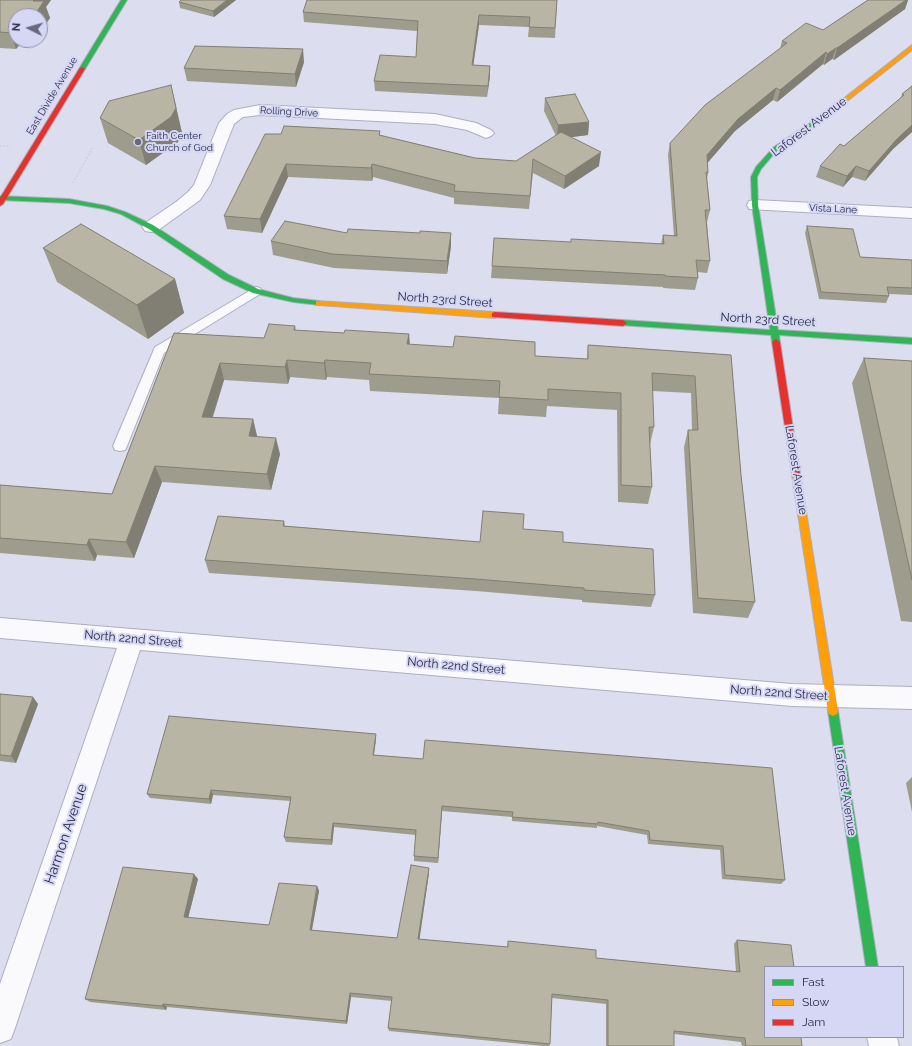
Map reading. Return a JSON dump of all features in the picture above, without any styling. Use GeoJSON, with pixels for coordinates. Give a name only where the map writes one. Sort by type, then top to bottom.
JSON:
{"type":"FeatureCollection","features":[{"type":"Feature","properties":{"kind":"street","name":"East Divide Avenue"},"geometry":{"type":"LineString","coordinates":[[1,200],[124,0]]}},
{"type":"Feature","properties":{"kind":"street","name":"Laforest Avenue"},"geometry":{"type":"LineString","coordinates":[[872,966],[755,205],[754,177],[758,168],[776,148],[815,123],[912,47]]}},
{"type":"Feature","properties":{"kind":"street","name":"Rolling Drive"},"geometry":{"type":"LineString","coordinates":[[151,227],[194,196],[202,185],[227,123],[239,113],[260,110],[435,119],[471,126],[486,133]]}},
{"type":"Feature","properties":{"kind":"street","name":"North 23rd Street"},"geometry":{"type":"LineString","coordinates":[[1,200],[87,204],[123,213],[151,227],[211,269],[240,285],[256,291],[293,300],[327,304],[912,341]]}},
{"type":"Feature","properties":{"kind":"street","name":"Vista Lane"},"geometry":{"type":"LineString","coordinates":[[755,205],[912,214]]}},
{"type":"Feature","properties":{"kind":"street","name":"North 22nd Street"},"geometry":{"type":"LineString","coordinates":[[0,628],[831,697],[912,698]]}},
{"type":"Feature","properties":{"kind":"street","name":"Harmon Avenue"},"geometry":{"type":"LineString","coordinates":[[0,1028],[132,639]]}},
{"type":"Feature","properties":{"kind":"lane"},"geometry":{"type":"LineString","coordinates":[[120,446],[159,350],[256,291]]}},
{"type":"Feature","properties":{"kind":"path"},"geometry":{"type":"LineString","coordinates":[[72,186],[93,147]]}},
{"type":"Feature","properties":{"kind":"building"},"geometry":{"type":"Polygon","coordinates":[[[0,0],[44,1],[39,8],[8,8],[8,33],[0,32],[0,0]]]}},
{"type":"Feature","properties":{"kind":"building"},"geometry":{"type":"Polygon","coordinates":[[[181,0],[227,0],[213,11],[179,2],[181,0]]]}},
{"type":"Feature","properties":{"kind":"building"},"geometry":{"type":"Polygon","coordinates":[[[307,0],[557,0],[555,28],[529,27],[530,17],[479,15],[472,65],[490,66],[488,86],[374,81],[380,55],[416,57],[418,21],[303,12],[307,0]]]}},
{"type":"Feature","properties":{"kind":"building"},"geometry":{"type":"Polygon","coordinates":[[[868,0],[906,0],[837,48],[827,54],[826,52],[780,90],[776,88],[738,119],[707,155],[708,173],[706,172],[710,210],[705,210],[710,261],[696,260],[698,278],[492,266],[494,238],[571,242],[571,239],[664,244],[663,235],[677,236],[670,143],[705,105],[787,43],[782,41],[806,23],[823,30],[868,0]]]}},
{"type":"Feature","properties":{"kind":"building"},"geometry":{"type":"Polygon","coordinates":[[[195,46],[303,49],[295,74],[184,68],[195,46]]]}},
{"type":"Feature","properties":{"kind":"building"},"geometry":{"type":"Polygon","coordinates":[[[171,85],[176,108],[171,117],[139,140],[100,118],[109,101],[171,85]]]}},
{"type":"Feature","properties":{"kind":"building"},"geometry":{"type":"Polygon","coordinates":[[[912,86],[912,125],[897,139],[869,171],[856,166],[847,176],[820,166],[840,144],[844,146],[904,95],[902,94],[912,86]]]}},
{"type":"Feature","properties":{"kind":"building"},"geometry":{"type":"Polygon","coordinates":[[[575,94],[589,122],[558,125],[545,98],[575,94]]]}},
{"type":"Feature","properties":{"kind":"building"},"geometry":{"type":"Polygon","coordinates":[[[284,126],[380,131],[379,135],[475,158],[516,161],[561,132],[601,152],[565,176],[533,159],[530,196],[454,191],[455,185],[372,164],[371,168],[286,164],[260,219],[224,216],[265,134],[281,134],[284,126]]]}},
{"type":"Feature","properties":{"kind":"building"},"geometry":{"type":"Polygon","coordinates":[[[285,221],[347,233],[348,229],[420,233],[420,231],[451,233],[447,261],[332,254],[271,241],[285,221]]]}},
{"type":"Feature","properties":{"kind":"building"},"geometry":{"type":"Polygon","coordinates":[[[81,224],[175,279],[137,305],[43,248],[81,224]]]}},
{"type":"Feature","properties":{"kind":"building"},"geometry":{"type":"Polygon","coordinates":[[[807,226],[853,229],[860,257],[912,260],[912,288],[887,287],[889,296],[821,292],[807,226]]]}},
{"type":"Feature","properties":{"kind":"building"},"geometry":{"type":"Polygon","coordinates":[[[269,324],[295,326],[294,330],[344,333],[345,330],[409,334],[407,344],[453,347],[455,336],[535,342],[535,356],[588,359],[588,345],[731,355],[741,475],[755,602],[698,598],[688,430],[698,430],[695,376],[652,373],[654,427],[649,427],[652,487],[621,485],[621,393],[548,389],[548,400],[499,397],[500,381],[369,374],[371,363],[325,360],[324,363],[287,360],[285,367],[220,363],[202,417],[253,419],[249,436],[276,438],[267,474],[155,466],[126,542],[89,539],[87,545],[0,538],[0,485],[112,494],[174,333],[264,338],[269,324]]]}},
{"type":"Feature","properties":{"kind":"building"},"geometry":{"type":"Polygon","coordinates":[[[864,358],[912,361],[912,580],[864,358]]]}},
{"type":"Feature","properties":{"kind":"building"},"geometry":{"type":"Polygon","coordinates":[[[483,511],[524,514],[523,529],[563,532],[563,542],[653,549],[655,595],[584,590],[584,588],[476,579],[205,560],[218,516],[284,521],[283,526],[480,542],[483,511]]]}},
{"type":"Feature","properties":{"kind":"building"},"geometry":{"type":"Polygon","coordinates":[[[0,694],[33,697],[11,756],[0,755],[0,694]]]}},
{"type":"Feature","properties":{"kind":"building"},"geometry":{"type":"Polygon","coordinates":[[[169,716],[376,734],[373,755],[423,759],[425,740],[772,768],[785,880],[725,875],[723,846],[650,840],[649,831],[598,822],[598,824],[512,817],[513,812],[442,806],[438,858],[414,856],[416,830],[333,823],[331,840],[284,837],[291,797],[211,790],[209,799],[147,794],[169,716]]]}},
{"type":"Feature","properties":{"kind":"building"},"geometry":{"type":"Polygon","coordinates":[[[411,865],[429,868],[418,939],[508,947],[508,941],[596,950],[596,958],[740,972],[737,940],[791,945],[794,966],[764,966],[764,1038],[801,1038],[802,1046],[746,1046],[745,1038],[674,1031],[674,1046],[608,1046],[608,1000],[552,994],[550,1044],[388,1028],[392,997],[350,993],[346,1021],[163,1004],[162,1006],[85,999],[123,867],[194,874],[184,917],[269,925],[279,883],[317,886],[310,930],[397,938],[411,865]]]}},
{"type":"Feature","properties":{"kind":"traffic: fast"},"geometry":{"type":"LineString","coordinates":[[82,69],[124,0]]}},
{"type":"Feature","properties":{"kind":"traffic: fast"},"geometry":{"type":"LineString","coordinates":[[776,342],[755,205],[754,177],[758,168],[776,148],[826,115]]}},
{"type":"Feature","properties":{"kind":"traffic: fast"},"geometry":{"type":"LineString","coordinates":[[0,198],[69,201],[105,207],[123,213],[151,227],[226,277],[256,291],[293,300],[319,303]]}},
{"type":"Feature","properties":{"kind":"traffic: fast"},"geometry":{"type":"LineString","coordinates":[[623,323],[912,341]]}},
{"type":"Feature","properties":{"kind":"traffic: fast"},"geometry":{"type":"LineString","coordinates":[[833,711],[872,966]]}},
{"type":"Feature","properties":{"kind":"traffic: slow"},"geometry":{"type":"LineString","coordinates":[[826,115],[912,47]]}},
{"type":"Feature","properties":{"kind":"traffic: slow"},"geometry":{"type":"LineString","coordinates":[[319,303],[495,315]]}},
{"type":"Feature","properties":{"kind":"traffic: slow"},"geometry":{"type":"LineString","coordinates":[[796,474],[833,711]]}},
{"type":"Feature","properties":{"kind":"traffic: jam"},"geometry":{"type":"LineString","coordinates":[[0,204],[82,69]]}},
{"type":"Feature","properties":{"kind":"traffic: jam"},"geometry":{"type":"LineString","coordinates":[[495,315],[623,323]]}},
{"type":"Feature","properties":{"kind":"traffic: jam"},"geometry":{"type":"LineString","coordinates":[[776,342],[796,474]]}},
{"type":"Feature","properties":{"kind":"place","name":"Faith Center Church of God"},"geometry":{"type":"Point","coordinates":[138,142]}}]}
